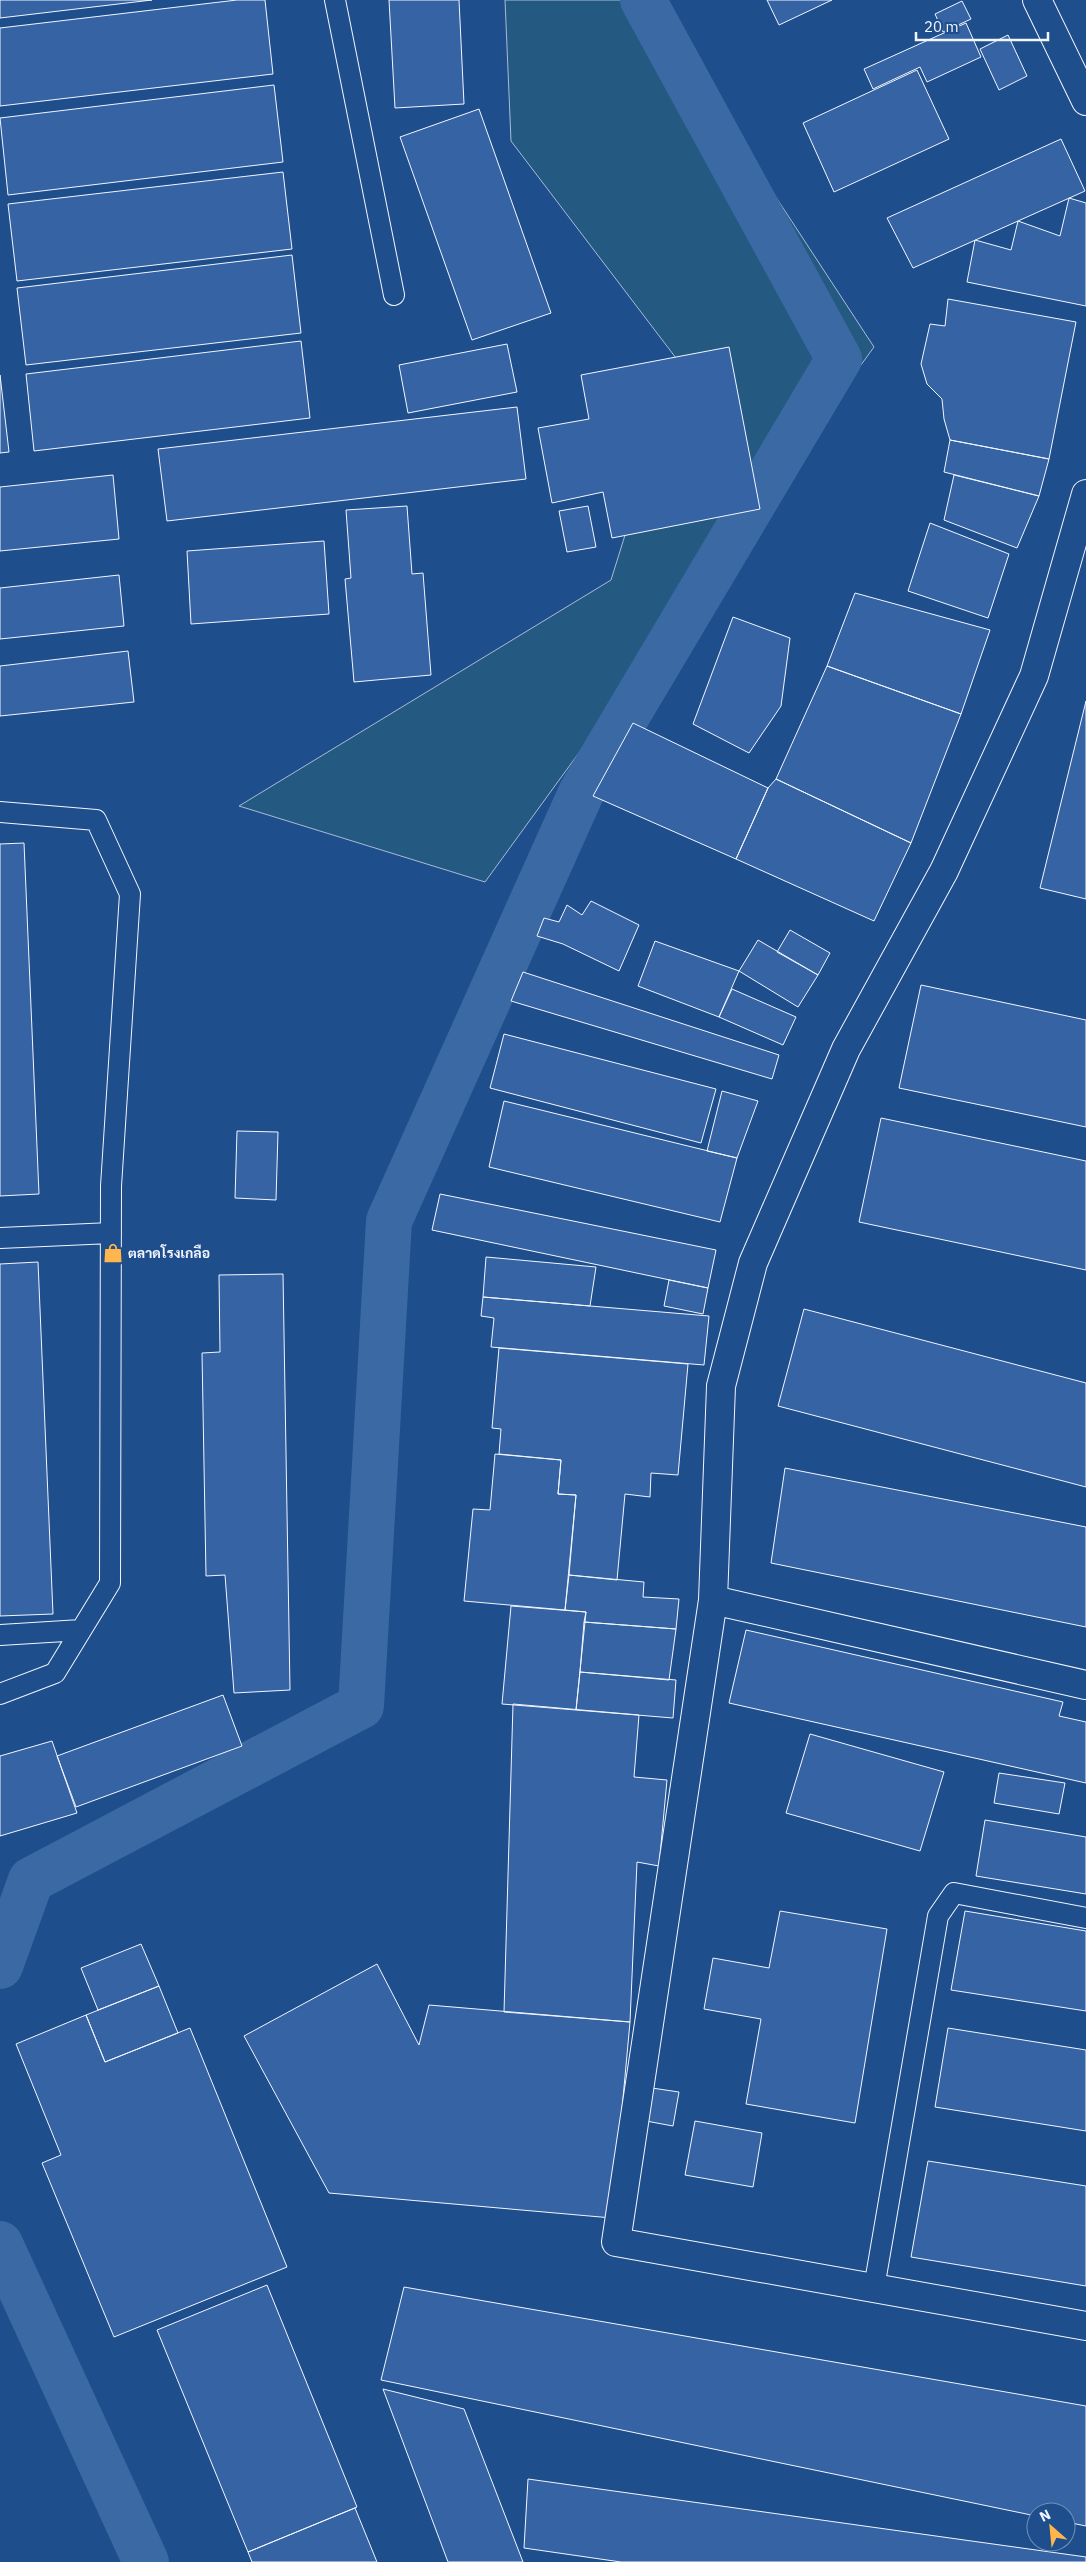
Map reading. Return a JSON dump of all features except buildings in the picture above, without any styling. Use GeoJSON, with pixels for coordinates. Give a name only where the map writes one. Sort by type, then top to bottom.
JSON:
{"type":"FeatureCollection","features":[{"type":"Feature","properties":{"kind":"street"},"geometry":{"type":"LineString","coordinates":[[1037,0],[1086,101]]}},
{"type":"Feature","properties":{"kind":"street"},"geometry":{"type":"LineString","coordinates":[[1086,494],[1034,676],[944,871],[846,1049],[753,1263],[721,1386],[713,1600],[616,2242],[1086,2326]]}},
{"type":"Feature","properties":{"kind":"street"},"geometry":{"type":"LineString","coordinates":[[713,1600],[1086,1685]]}},
{"type":"Feature","properties":{"kind":"lane"},"geometry":{"type":"LineString","coordinates":[[335,0],[394,295]]}},
{"type":"Feature","properties":{"kind":"lane"},"geometry":{"type":"LineString","coordinates":[[0,812],[96,820],[130,894],[111,1186],[110,1583],[55,1673],[0,1694]]}},
{"type":"Feature","properties":{"kind":"lane"},"geometry":{"type":"LineString","coordinates":[[0,1238],[111,1233]]}},
{"type":"Feature","properties":{"kind":"lane"},"geometry":{"type":"LineString","coordinates":[[0,1635],[81,1630]]}},
{"type":"Feature","properties":{"kind":"lane"},"geometry":{"type":"LineString","coordinates":[[874,2288],[938,1916],[945,1903],[954,1893],[1086,1918]]}},
{"type":"Feature","properties":{"kind":"shaded area"},"geometry":{"type":"Polygon","coordinates":[[[505,0],[647,0],[874,347],[485,882],[239,806],[611,580],[679,362],[511,141],[505,0]]]}},
{"type":"Feature","properties":{"kind":"waterway"},"geometry":{"type":"LineString","coordinates":[[0,1966],[31,1880],[361,1706],[389,1221],[581,793],[839,359],[643,0]]}},
{"type":"Feature","properties":{"kind":"waterway"},"geometry":{"type":"LineString","coordinates":[[0,2244],[146,2562]]}},
{"type":"Feature","properties":{"kind":"place","name":"ตลาดโรงเกลือ"},"geometry":{"type":"Point","coordinates":[113,1253]}}]}
